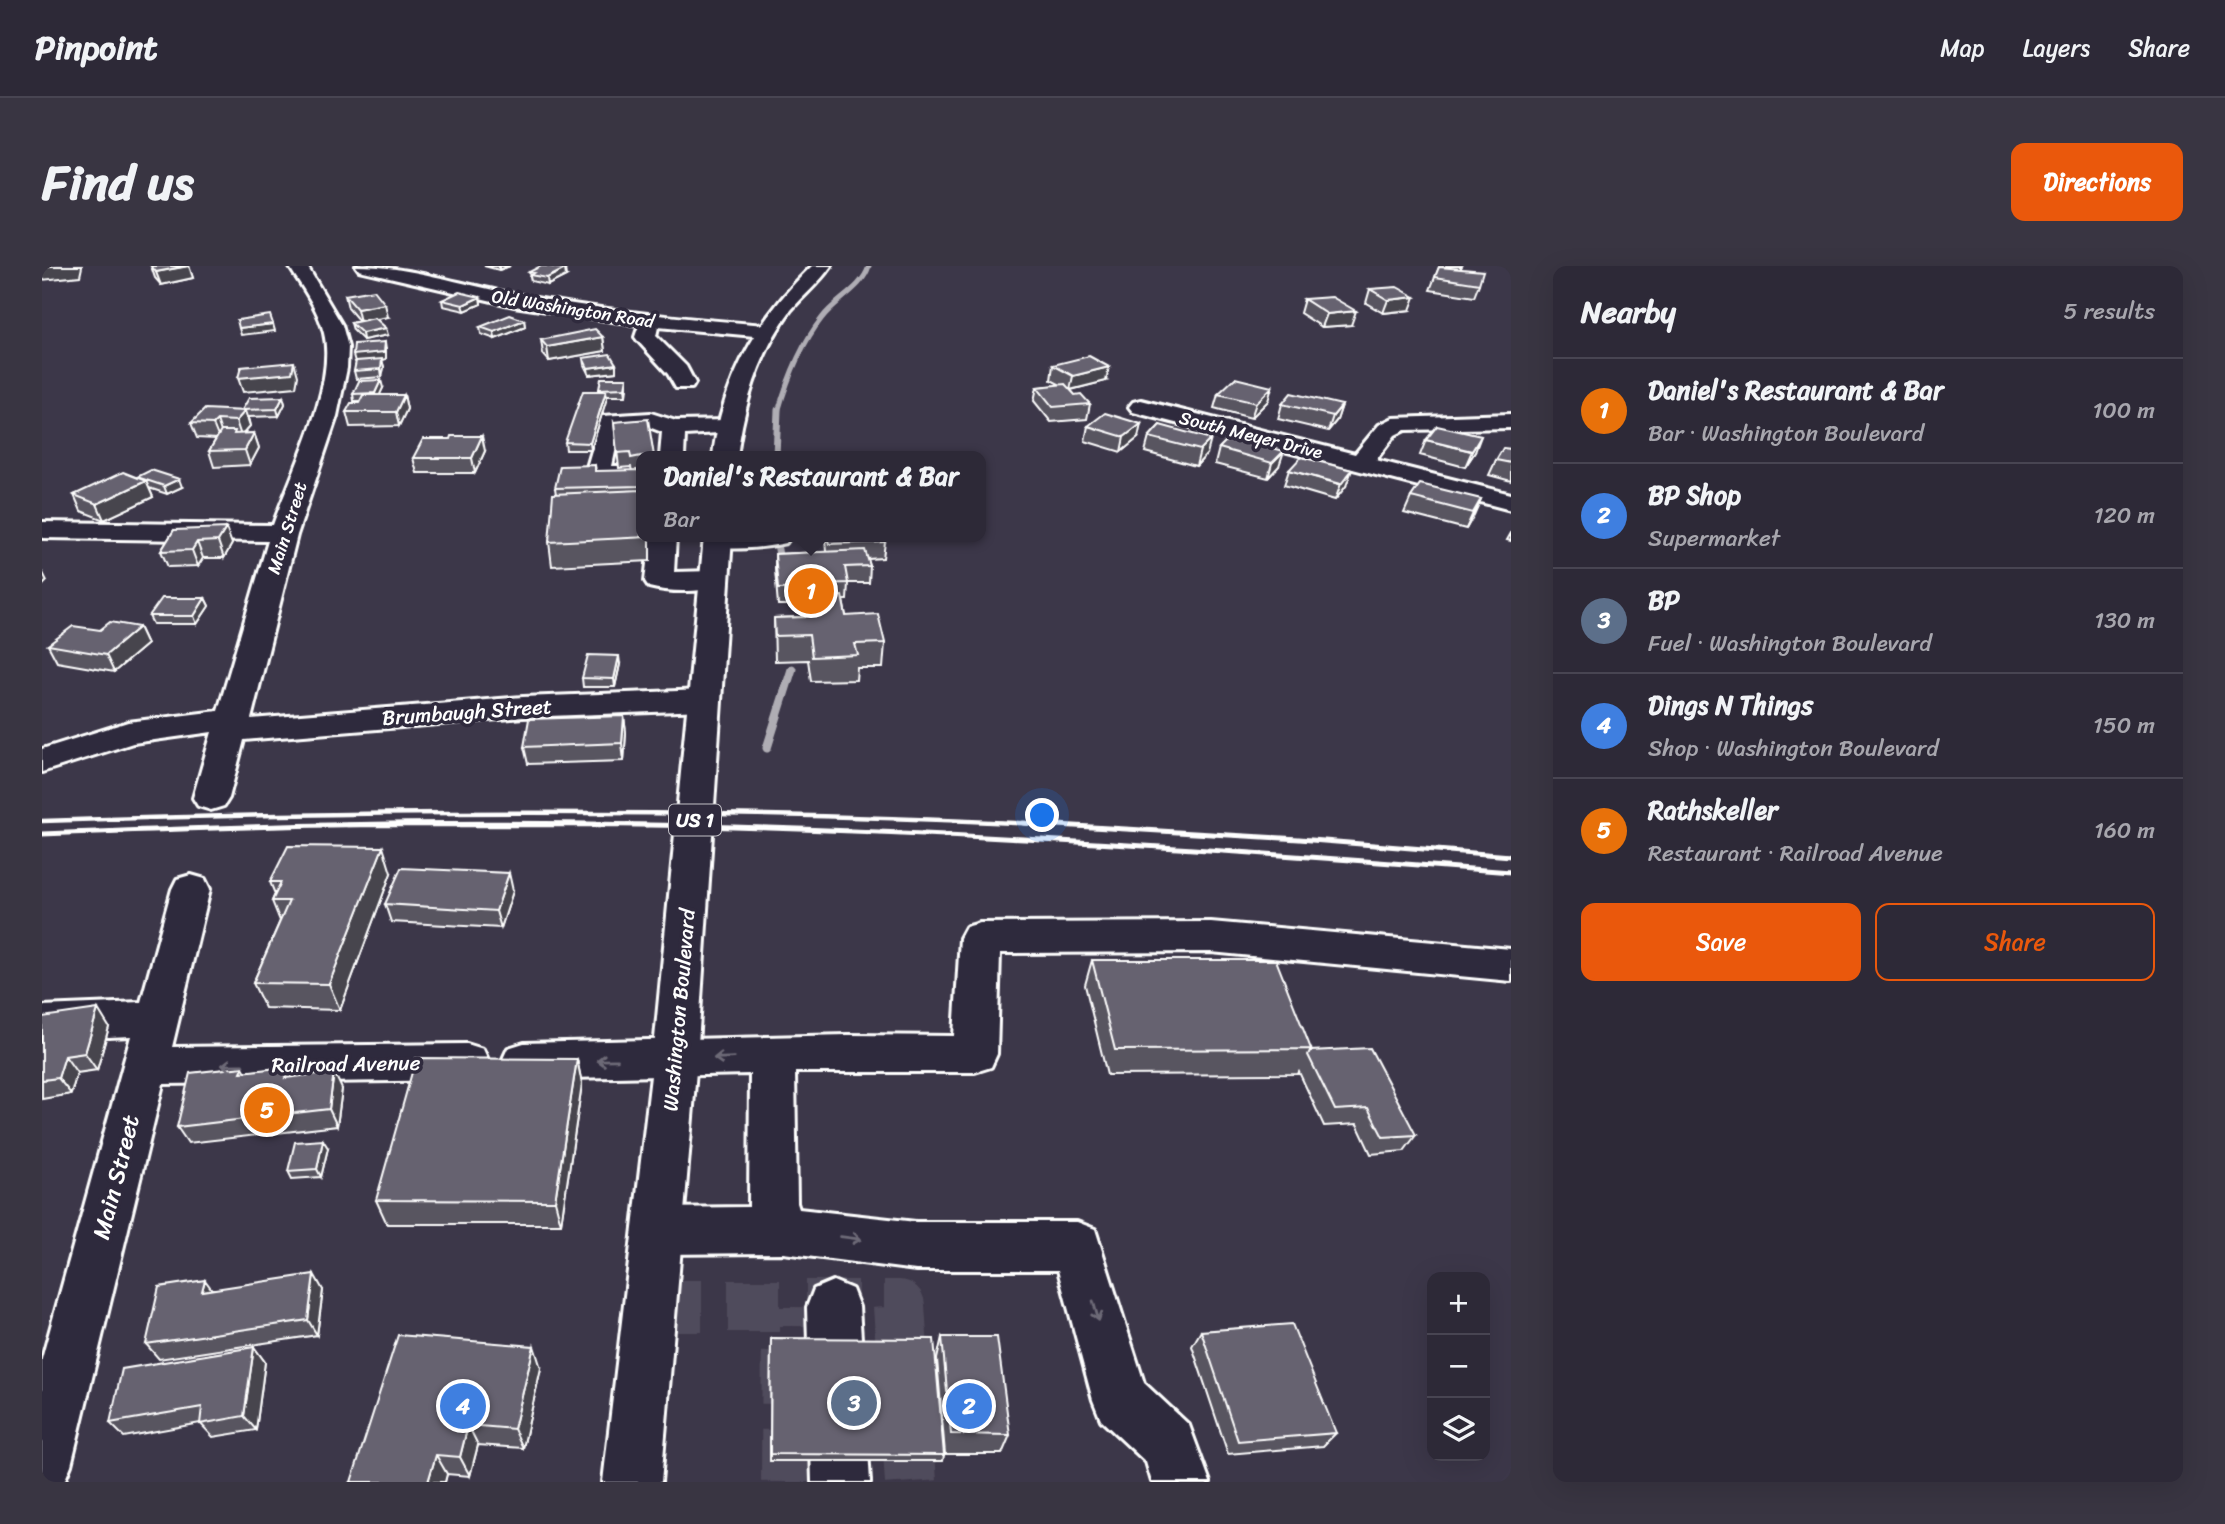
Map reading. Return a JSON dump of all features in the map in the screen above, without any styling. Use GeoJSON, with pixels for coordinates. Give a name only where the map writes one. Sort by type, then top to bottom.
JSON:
{"type":"FeatureCollection","features":[{"type":"Feature","properties":{"kind":"street","name":"Main Street"},"geometry":{"type":"LineString","coordinates":[[211,797],[284,533],[330,400],[337,358],[337,342],[324,308],[298,266]]}},
{"type":"Feature","properties":{"kind":"street","name":"Old Washington Road"},"geometry":{"type":"LineString","coordinates":[[365,266],[531,305],[650,322],[765,331]]}},
{"type":"Feature","properties":{"kind":"street"},"geometry":{"type":"LineString","coordinates":[[726,451],[728,428],[738,390],[752,355],[765,331],[793,295],[821,266]]}},
{"type":"Feature","properties":{"kind":"street"},"geometry":{"type":"LineString","coordinates":[[650,322],[645,337],[672,363],[684,383]]}},
{"type":"Feature","properties":{"kind":"street","name":"Old Washington Road"},"geometry":{"type":"LineString","coordinates":[[700,326],[730,338],[752,355]]}},
{"type":"Feature","properties":{"kind":"street","name":"South Meyer Drive"},"geometry":{"type":"LineString","coordinates":[[1141,407],[1511,502]]}},
{"type":"Feature","properties":{"kind":"street"},"geometry":{"type":"LineString","coordinates":[[636,474],[598,474],[610,421],[651,420],[674,428],[728,428]]}},
{"type":"Feature","properties":{"kind":"street"},"geometry":{"type":"LineString","coordinates":[[1361,463],[1387,430],[1401,423],[1511,421]]}},
{"type":"Feature","properties":{"kind":"street"},"geometry":{"type":"LineString","coordinates":[[672,451],[674,428]]}},
{"type":"Feature","properties":{"kind":"street"},"geometry":{"type":"LineString","coordinates":[[42,530],[284,533]]}},
{"type":"Feature","properties":{"kind":"street"},"geometry":{"type":"LineString","coordinates":[[663,542],[659,581],[715,580]]}},
{"type":"Feature","properties":{"kind":"street","name":"Washington Boulevard"},"geometry":{"type":"LineString","coordinates":[[632,1482],[675,1059],[718,542]]}},
{"type":"Feature","properties":{"kind":"street","name":"Brumbaugh Street"},"geometry":{"type":"LineString","coordinates":[[42,761],[128,733],[523,706],[704,700]]}},
{"type":"Feature","properties":{"kind":"street","name":"Main Street"},"geometry":{"type":"LineString","coordinates":[[42,1465],[191,889]]}},
{"type":"Feature","properties":{"kind":"street","name":"Railroad Avenue"},"geometry":{"type":"LineString","coordinates":[[144,1066],[975,1054],[980,938],[1211,937],[1511,965]]}},
{"type":"Feature","properties":{"kind":"street"},"geometry":{"type":"LineString","coordinates":[[42,1023],[158,1018]]}},
{"type":"Feature","properties":{"kind":"street"},"geometry":{"type":"LineString","coordinates":[[773,1056],[772,1203],[783,1230]]}},
{"type":"Feature","properties":{"kind":"street"},"geometry":{"type":"LineString","coordinates":[[658,1231],[783,1230],[916,1246],[1077,1246],[1121,1400],[1170,1445],[1181,1482]]}},
{"type":"Feature","properties":{"kind":"street"},"geometry":{"type":"LineString","coordinates":[[833,1307],[841,1482]]}},
{"type":"Feature","properties":{"kind":"building"},"geometry":{"type":"Polygon","coordinates":[[[151,266],[187,266],[156,272],[151,266]]]}},
{"type":"Feature","properties":{"kind":"building"},"geometry":{"type":"Polygon","coordinates":[[[541,266],[565,269],[547,278],[530,275],[534,273],[529,272],[541,266]]]}},
{"type":"Feature","properties":{"kind":"building"},"geometry":{"type":"Polygon","coordinates":[[[1439,267],[1483,271],[1479,284],[1435,277],[1439,267]]]}},
{"type":"Feature","properties":{"kind":"building"},"geometry":{"type":"Polygon","coordinates":[[[1397,287],[1415,297],[1388,300],[1370,289],[1397,287]]]}},
{"type":"Feature","properties":{"kind":"building"},"geometry":{"type":"Polygon","coordinates":[[[374,290],[385,304],[357,309],[345,295],[374,290]]]}},
{"type":"Feature","properties":{"kind":"building"},"geometry":{"type":"Polygon","coordinates":[[[459,292],[480,297],[463,305],[442,300],[459,292]]]}},
{"type":"Feature","properties":{"kind":"building"},"geometry":{"type":"Polygon","coordinates":[[[1332,297],[1356,311],[1327,314],[1304,299],[1332,297]]]}},
{"type":"Feature","properties":{"kind":"building"},"geometry":{"type":"Polygon","coordinates":[[[270,315],[273,324],[239,328],[237,320],[270,315]]]}},
{"type":"Feature","properties":{"kind":"building"},"geometry":{"type":"Polygon","coordinates":[[[510,315],[524,320],[494,332],[480,327],[510,315]]]}},
{"type":"Feature","properties":{"kind":"building"},"geometry":{"type":"Polygon","coordinates":[[[375,318],[386,328],[362,333],[351,323],[375,318]]]}},
{"type":"Feature","properties":{"kind":"building"},"geometry":{"type":"Polygon","coordinates":[[[595,329],[603,337],[547,347],[541,340],[595,329]]]}},
{"type":"Feature","properties":{"kind":"building"},"geometry":{"type":"Polygon","coordinates":[[[385,342],[384,352],[353,355],[354,344],[385,342]]]}},
{"type":"Feature","properties":{"kind":"building"},"geometry":{"type":"Polygon","coordinates":[[[610,354],[616,364],[588,368],[583,358],[610,354]]]}},
{"type":"Feature","properties":{"kind":"building"},"geometry":{"type":"Polygon","coordinates":[[[1089,356],[1109,367],[1073,376],[1053,365],[1089,356]]]}},
{"type":"Feature","properties":{"kind":"building"},"geometry":{"type":"Polygon","coordinates":[[[382,359],[381,369],[354,371],[356,361],[382,359]]]}},
{"type":"Feature","properties":{"kind":"building"},"geometry":{"type":"Polygon","coordinates":[[[294,362],[292,373],[238,378],[241,367],[294,362]]]}},
{"type":"Feature","properties":{"kind":"building"},"geometry":{"type":"Polygon","coordinates":[[[601,378],[627,378],[625,388],[599,389],[601,378]]]}},
{"type":"Feature","properties":{"kind":"building"},"geometry":{"type":"Polygon","coordinates":[[[1235,378],[1272,387],[1256,403],[1218,394],[1235,378]]]}},
{"type":"Feature","properties":{"kind":"building"},"geometry":{"type":"Polygon","coordinates":[[[381,380],[375,393],[353,394],[359,381],[381,380]]]}},
{"type":"Feature","properties":{"kind":"building"},"geometry":{"type":"Polygon","coordinates":[[[1065,384],[1075,395],[1081,394],[1090,404],[1053,407],[1037,387],[1065,384]]]}},
{"type":"Feature","properties":{"kind":"building"},"geometry":{"type":"Polygon","coordinates":[[[583,391],[606,391],[590,443],[565,442],[583,391]]]}},
{"type":"Feature","properties":{"kind":"building"},"geometry":{"type":"Polygon","coordinates":[[[1291,393],[1342,405],[1333,416],[1282,404],[1291,393]]]}},
{"type":"Feature","properties":{"kind":"building"},"geometry":{"type":"Polygon","coordinates":[[[363,395],[404,395],[396,412],[346,412],[351,403],[359,403],[363,395]]]}},
{"type":"Feature","properties":{"kind":"building"},"geometry":{"type":"Polygon","coordinates":[[[283,397],[277,409],[242,410],[249,398],[283,397]]]}},
{"type":"Feature","properties":{"kind":"building"},"geometry":{"type":"Polygon","coordinates":[[[205,409],[245,411],[236,421],[191,423],[205,409]]]}},
{"type":"Feature","properties":{"kind":"building"},"geometry":{"type":"Polygon","coordinates":[[[1105,413],[1141,424],[1124,437],[1088,426],[1105,413]]]}},
{"type":"Feature","properties":{"kind":"building"},"geometry":{"type":"Polygon","coordinates":[[[648,419],[653,451],[636,451],[636,457],[631,458],[630,452],[617,453],[614,422],[648,419]]]}},
{"type":"Feature","properties":{"kind":"building"},"geometry":{"type":"Polygon","coordinates":[[[1160,425],[1211,439],[1200,450],[1149,437],[1160,425]]]}},
{"type":"Feature","properties":{"kind":"building"},"geometry":{"type":"Polygon","coordinates":[[[1437,426],[1481,436],[1472,451],[1426,440],[1437,426]]]}},
{"type":"Feature","properties":{"kind":"building"},"geometry":{"type":"Polygon","coordinates":[[[221,431],[235,431],[234,434],[254,433],[245,450],[209,451],[221,431]]]}},
{"type":"Feature","properties":{"kind":"building"},"geometry":{"type":"Polygon","coordinates":[[[451,436],[482,436],[472,458],[413,458],[423,439],[450,439],[451,436]]]}},
{"type":"Feature","properties":{"kind":"building"},"geometry":{"type":"Polygon","coordinates":[[[1230,437],[1284,451],[1272,463],[1219,448],[1230,437]]]}},
{"type":"Feature","properties":{"kind":"building"},"geometry":{"type":"Polygon","coordinates":[[[1503,448],[1511,449],[1511,463],[1496,460],[1503,448]]]}},
{"type":"Feature","properties":{"kind":"building"},"geometry":{"type":"Polygon","coordinates":[[[1301,457],[1352,470],[1341,484],[1289,470],[1301,457]]]}},
{"type":"Feature","properties":{"kind":"building"},"geometry":{"type":"Polygon","coordinates":[[[595,465],[595,471],[636,470],[636,486],[555,488],[560,466],[595,465]]]}},
{"type":"Feature","properties":{"kind":"building"},"geometry":{"type":"Polygon","coordinates":[[[151,470],[179,479],[164,486],[137,477],[151,470]]]}},
{"type":"Feature","properties":{"kind":"building"},"geometry":{"type":"Polygon","coordinates":[[[123,472],[146,481],[97,504],[74,495],[123,472]]]}},
{"type":"Feature","properties":{"kind":"building"},"geometry":{"type":"Polygon","coordinates":[[[1420,484],[1481,499],[1473,513],[1411,497],[1420,484]]]}},
{"type":"Feature","properties":{"kind":"building"},"geometry":{"type":"Polygon","coordinates":[[[636,490],[636,538],[549,542],[553,494],[636,490]]]}},
{"type":"Feature","properties":{"kind":"building"},"geometry":{"type":"Polygon","coordinates":[[[226,528],[218,541],[197,542],[192,550],[161,551],[174,530],[226,528]]]}},
{"type":"Feature","properties":{"kind":"building"},"geometry":{"type":"Polygon","coordinates":[[[828,542],[885,542],[829,544],[828,542]]]}},
{"type":"Feature","properties":{"kind":"building"},"geometry":{"type":"Polygon","coordinates":[[[865,550],[870,566],[845,567],[848,583],[818,584],[819,588],[778,589],[775,554],[865,550]]]}},
{"type":"Feature","properties":{"kind":"building"},"geometry":{"type":"Polygon","coordinates":[[[842,596],[846,616],[878,614],[885,643],[855,644],[858,655],[812,657],[809,635],[775,636],[774,618],[805,617],[802,597],[842,596]]]}},
{"type":"Feature","properties":{"kind":"building"},"geometry":{"type":"Polygon","coordinates":[[[162,598],[205,598],[194,616],[149,616],[162,598]]]}},
{"type":"Feature","properties":{"kind":"building"},"geometry":{"type":"Polygon","coordinates":[[[110,622],[139,627],[106,655],[48,645],[73,626],[100,630],[110,622]]]}},
{"type":"Feature","properties":{"kind":"building"},"geometry":{"type":"Polygon","coordinates":[[[588,655],[619,656],[614,679],[582,678],[588,655]]]}},
{"type":"Feature","properties":{"kind":"building"},"geometry":{"type":"Polygon","coordinates":[[[624,716],[622,743],[524,747],[529,719],[624,716]]]}},
{"type":"Feature","properties":{"kind":"building"},"geometry":{"type":"Polygon","coordinates":[[[288,846],[383,847],[329,984],[253,983],[289,901],[272,901],[281,882],[270,882],[288,846]]]}},
{"type":"Feature","properties":{"kind":"building"},"geometry":{"type":"Polygon","coordinates":[[[401,868],[509,873],[496,911],[385,904],[401,868]]]}},
{"type":"Feature","properties":{"kind":"building"},"geometry":{"type":"Polygon","coordinates":[[[1092,960],[1276,960],[1311,1049],[1115,1050],[1092,960]]]}},
{"type":"Feature","properties":{"kind":"building"},"geometry":{"type":"Polygon","coordinates":[[[98,1009],[85,1053],[65,1056],[58,1078],[42,1080],[42,1017],[98,1009]]]}},
{"type":"Feature","properties":{"kind":"building"},"geometry":{"type":"Polygon","coordinates":[[[1370,1048],[1416,1135],[1383,1137],[1368,1108],[1335,1110],[1308,1055],[1310,1051],[1370,1048]]]}},
{"type":"Feature","properties":{"kind":"building"},"geometry":{"type":"Polygon","coordinates":[[[416,1058],[577,1059],[555,1201],[376,1200],[416,1058]]]}},
{"type":"Feature","properties":{"kind":"building"},"geometry":{"type":"Polygon","coordinates":[[[243,1067],[241,1072],[288,1067],[285,1078],[334,1072],[329,1109],[177,1127],[190,1073],[243,1067]]]}},
{"type":"Feature","properties":{"kind":"building"},"geometry":{"type":"Polygon","coordinates":[[[323,1140],[317,1169],[288,1171],[295,1142],[323,1140]]]}},
{"type":"Feature","properties":{"kind":"building"},"geometry":{"type":"Polygon","coordinates":[[[314,1274],[308,1320],[146,1344],[159,1287],[205,1280],[202,1291],[314,1274]]]}},
{"type":"Feature","properties":{"kind":"building"},"geometry":{"type":"Polygon","coordinates":[[[1292,1324],[1336,1433],[1238,1441],[1201,1331],[1292,1324]]]}},
{"type":"Feature","properties":{"kind":"building"},"geometry":{"type":"Polygon","coordinates":[[[398,1335],[534,1346],[514,1429],[468,1425],[460,1457],[436,1455],[428,1482],[351,1482],[398,1335]]]}},
{"type":"Feature","properties":{"kind":"building"},"geometry":{"type":"Polygon","coordinates":[[[942,1337],[997,1337],[1010,1435],[951,1434],[942,1337]]]}},
{"type":"Feature","properties":{"kind":"building"},"geometry":{"type":"Polygon","coordinates":[[[771,1338],[934,1339],[944,1455],[770,1454],[771,1338]]]}},
{"type":"Feature","properties":{"kind":"building"},"geometry":{"type":"Polygon","coordinates":[[[254,1347],[244,1416],[200,1424],[202,1407],[110,1423],[122,1369],[254,1347]]]}},
{"type":"Feature","properties":{"kind":"waterway"},"geometry":{"type":"LineString","coordinates":[[778,412],[808,339],[828,311],[861,281],[869,266]]}},
{"type":"Feature","properties":{"kind":"waterway"},"geometry":{"type":"LineString","coordinates":[[776,451],[778,410]]}},
{"type":"Feature","properties":{"kind":"waterway"},"geometry":{"type":"LineString","coordinates":[[777,543],[779,556]]}},
{"type":"Feature","properties":{"kind":"waterway"},"geometry":{"type":"LineString","coordinates":[[767,748],[792,669]]}},
{"type":"Feature","properties":{"kind":"tunnel"},"geometry":{"type":"LineString","coordinates":[[650,1306],[899,1306],[911,1482]]}},
{"type":"Feature","properties":{"kind":"tunnel"},"geometry":{"type":"LineString","coordinates":[[787,1482],[788,1307]]}},
{"type":"Feature","properties":{"kind":"railway"},"geometry":{"type":"LineString","coordinates":[[42,821],[550,812],[932,819],[1051,825]]}},
{"type":"Feature","properties":{"kind":"railway"},"geometry":{"type":"LineString","coordinates":[[1023,823],[1051,825]]}},
{"type":"Feature","properties":{"kind":"railway"},"geometry":{"type":"LineString","coordinates":[[42,834],[383,824],[643,825]]}},
{"type":"Feature","properties":{"kind":"railway"},"geometry":{"type":"LineString","coordinates":[[347,825],[643,825]]}},
{"type":"Feature","properties":{"kind":"railway"},"geometry":{"type":"LineString","coordinates":[[643,825],[648,825]]}},
{"type":"Feature","properties":{"kind":"railway"},"geometry":{"type":"LineString","coordinates":[[643,825],[1050,840],[1511,872]]}},
{"type":"Feature","properties":{"kind":"railway"},"geometry":{"type":"LineString","coordinates":[[1051,825],[1059,825]]}},
{"type":"Feature","properties":{"kind":"railway"},"geometry":{"type":"LineString","coordinates":[[1051,825],[1299,839],[1511,856]]}},
{"type":"Feature","properties":{"kind":"place","name":"Daniel's Restaurant & Bar"},"geometry":{"type":"Point","coordinates":[811,591]}},
{"type":"Feature","properties":{"kind":"place","name":"Rathskeller"},"geometry":{"type":"Point","coordinates":[267,1110]}},
{"type":"Feature","properties":{"kind":"place","name":"BP"},"geometry":{"type":"Point","coordinates":[854,1403]}},
{"type":"Feature","properties":{"kind":"place","name":"Dings N Things"},"geometry":{"type":"Point","coordinates":[463,1406]}},
{"type":"Feature","properties":{"kind":"place","name":"BP Shop"},"geometry":{"type":"Point","coordinates":[969,1406]}}]}
